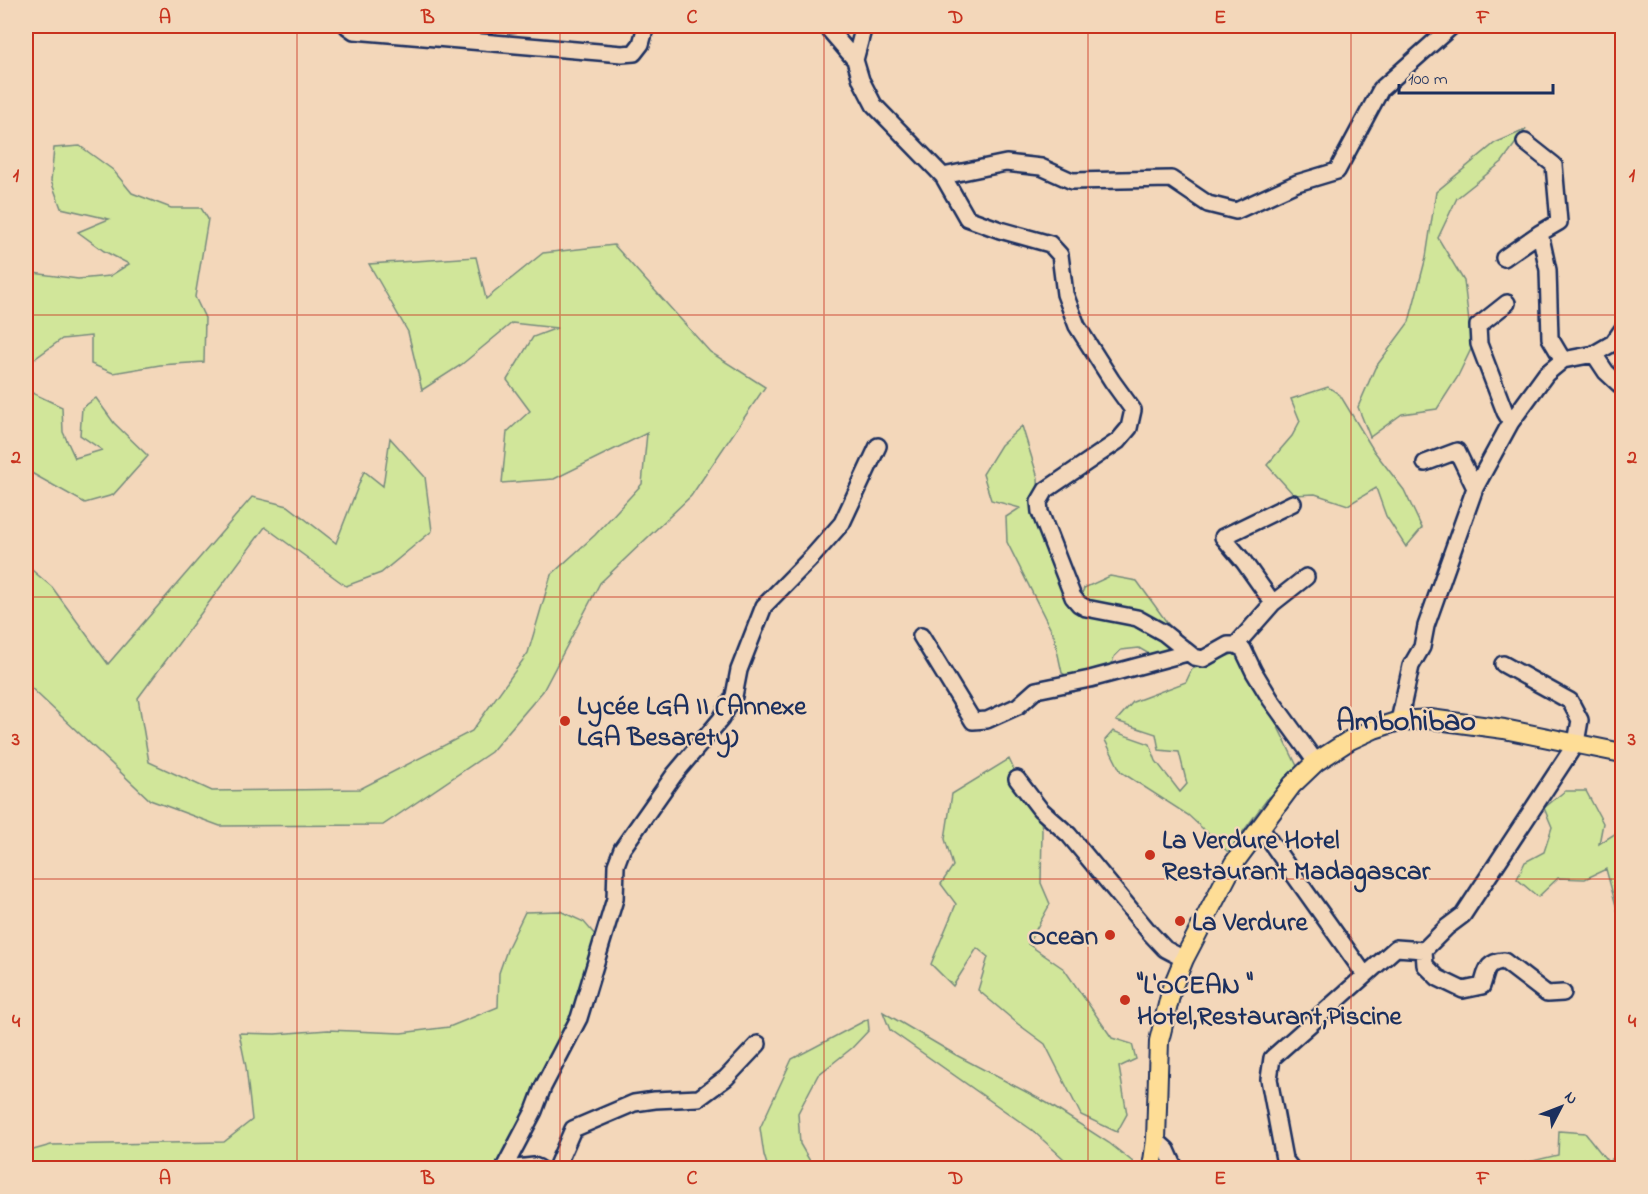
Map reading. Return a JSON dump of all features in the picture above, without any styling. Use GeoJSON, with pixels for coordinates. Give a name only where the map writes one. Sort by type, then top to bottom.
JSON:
{"type":"FeatureCollection","features":[{"type":"Feature","properties":{"kind":"main road"},"geometry":{"type":"LineString","coordinates":[[1152,1168],[1156,1140],[1159,1041],[1172,988],[1184,959],[1234,863],[1292,785],[1316,762],[1350,740],[1374,729],[1399,721],[1430,719],[1464,723],[1623,753]]}},
{"type":"Feature","properties":{"kind":"street"},"geometry":{"type":"LineString","coordinates":[[347,26],[354,31],[622,54],[633,53],[641,44],[646,26]]}},
{"type":"Feature","properties":{"kind":"street"},"geometry":{"type":"LineString","coordinates":[[826,26],[855,60],[861,81],[874,105],[943,176],[968,218],[1050,244],[1060,255],[1065,294],[1077,326],[1133,410],[1129,428],[1118,441],[1046,490],[1039,502],[1040,512],[1073,597],[1086,608],[1137,618],[1164,633],[1194,657],[1203,659],[1228,645],[1236,645],[1243,649],[1271,699],[1316,762]]}},
{"type":"Feature","properties":{"kind":"street"},"geometry":{"type":"LineString","coordinates":[[855,60],[864,26]]}},
{"type":"Feature","properties":{"kind":"street"},"geometry":{"type":"LineString","coordinates":[[943,176],[1006,163],[1041,167],[1072,181],[1171,179],[1208,204],[1236,211],[1297,183],[1337,171],[1381,89],[1452,26]]}},
{"type":"Feature","properties":{"kind":"street"},"geometry":{"type":"LineString","coordinates":[[1504,258],[1559,222],[1554,165],[1525,141]]}},
{"type":"Feature","properties":{"kind":"street"},"geometry":{"type":"LineString","coordinates":[[1540,233],[1548,270],[1550,338],[1563,360]]}},
{"type":"Feature","properties":{"kind":"street"},"geometry":{"type":"LineString","coordinates":[[1507,303],[1478,326],[1479,344],[1511,422]]}},
{"type":"Feature","properties":{"kind":"street"},"geometry":{"type":"LineString","coordinates":[[1399,721],[1411,666],[1422,647],[1426,627],[1475,489],[1511,422],[1546,374],[1563,360],[1594,354],[1613,343],[1623,330]]}},
{"type":"Feature","properties":{"kind":"street"},"geometry":{"type":"LineString","coordinates":[[1594,354],[1606,372],[1622,386]]}},
{"type":"Feature","properties":{"kind":"street"},"geometry":{"type":"LineString","coordinates":[[504,1168],[579,1018],[615,899],[616,865],[622,849],[674,776],[721,719],[734,696],[739,670],[764,606],[842,523],[878,446]]}},
{"type":"Feature","properties":{"kind":"street"},"geometry":{"type":"LineString","coordinates":[[1425,463],[1457,451],[1475,489]]}},
{"type":"Feature","properties":{"kind":"street"},"geometry":{"type":"LineString","coordinates":[[1273,603],[1223,537],[1293,503]]}},
{"type":"Feature","properties":{"kind":"street"},"geometry":{"type":"LineString","coordinates":[[1236,645],[1273,603],[1306,577]]}},
{"type":"Feature","properties":{"kind":"street"},"geometry":{"type":"LineString","coordinates":[[921,636],[973,721],[987,720],[1018,706],[1036,690],[1090,680],[1186,652]]}},
{"type":"Feature","properties":{"kind":"street"},"geometry":{"type":"LineString","coordinates":[[1503,664],[1570,701],[1580,720],[1576,743],[1463,915],[1424,950],[1425,965],[1438,978],[1463,990],[1482,986],[1488,966],[1495,961],[1504,961],[1547,994],[1563,993]]}},
{"type":"Feature","properties":{"kind":"street"},"geometry":{"type":"LineString","coordinates":[[1017,779],[1040,809],[1069,835],[1150,933],[1165,949],[1184,959]]}},
{"type":"Feature","properties":{"kind":"street"},"geometry":{"type":"LineString","coordinates":[[1260,827],[1365,975]]}},
{"type":"Feature","properties":{"kind":"street"},"geometry":{"type":"LineString","coordinates":[[1291,1168],[1284,1159],[1269,1079],[1272,1058],[1396,948],[1424,950]]}},
{"type":"Feature","properties":{"kind":"street"},"geometry":{"type":"LineString","coordinates":[[555,1168],[573,1128],[634,1103],[699,1098],[726,1078],[758,1044]]}},
{"type":"Feature","properties":{"kind":"street"},"geometry":{"type":"LineString","coordinates":[[1156,1140],[1167,1150],[1175,1168]]}},
{"type":"Feature","properties":{"kind":"street"},"geometry":{"type":"LineString","coordinates":[[516,1168],[534,1166],[539,1168]]}},
{"type":"Feature","properties":{"kind":"green space"},"geometry":{"type":"Polygon","coordinates":[[[1525,130],[1502,162],[1457,198],[1438,238],[1464,281],[1472,347],[1457,378],[1437,409],[1402,414],[1370,437],[1358,407],[1375,368],[1409,322],[1426,257],[1436,192],[1495,143],[1525,130]]]}},
{"type":"Feature","properties":{"kind":"green space"},"geometry":{"type":"Polygon","coordinates":[[[80,146],[113,170],[132,193],[171,208],[201,208],[208,219],[195,297],[205,318],[204,362],[160,365],[113,373],[91,364],[91,336],[62,339],[26,365],[26,272],[78,279],[110,276],[129,264],[104,251],[78,232],[109,219],[61,208],[51,181],[54,148],[80,146]]]}},
{"type":"Feature","properties":{"kind":"green space"},"geometry":{"type":"Polygon","coordinates":[[[614,245],[710,352],[765,387],[691,496],[600,583],[543,691],[491,752],[383,825],[220,826],[150,800],[26,683],[26,565],[52,587],[108,664],[252,497],[288,506],[336,543],[364,471],[383,486],[390,438],[425,477],[432,531],[381,573],[346,586],[265,527],[138,698],[149,762],[212,791],[360,789],[472,731],[528,653],[551,575],[595,535],[642,484],[647,433],[554,479],[502,483],[507,432],[530,411],[507,380],[533,337],[557,328],[512,323],[461,365],[422,390],[408,332],[369,264],[476,257],[486,299],[543,253],[614,245]]]}},
{"type":"Feature","properties":{"kind":"green space"},"geometry":{"type":"Polygon","coordinates":[[[1328,387],[1340,395],[1374,451],[1404,490],[1422,528],[1406,547],[1386,516],[1376,488],[1348,505],[1315,494],[1294,495],[1267,465],[1292,436],[1300,421],[1291,399],[1328,387]]]}},
{"type":"Feature","properties":{"kind":"green space"},"geometry":{"type":"Polygon","coordinates":[[[26,390],[62,407],[63,432],[75,458],[102,450],[80,435],[82,408],[96,398],[114,423],[148,456],[113,495],[85,503],[26,470],[26,390]]]}},
{"type":"Feature","properties":{"kind":"green space"},"geometry":{"type":"Polygon","coordinates":[[[1022,426],[1038,478],[1039,505],[1077,607],[1084,588],[1110,576],[1137,581],[1171,628],[1175,659],[1156,658],[1139,648],[1121,650],[1114,657],[1111,667],[1081,684],[1062,673],[1054,636],[1007,542],[1006,517],[1020,508],[991,500],[983,474],[1001,445],[1022,426]]]}},
{"type":"Feature","properties":{"kind":"green space"},"geometry":{"type":"Polygon","coordinates":[[[1241,651],[1297,766],[1285,786],[1268,798],[1228,852],[1188,815],[1121,772],[1105,740],[1113,731],[1150,744],[1156,761],[1180,792],[1187,784],[1179,752],[1159,750],[1156,734],[1116,721],[1133,702],[1186,682],[1192,669],[1241,651]]]}},
{"type":"Feature","properties":{"kind":"green space"},"geometry":{"type":"Polygon","coordinates":[[[1009,759],[1021,785],[1040,809],[1041,883],[1050,904],[1028,944],[1064,969],[1112,1038],[1132,1044],[1136,1059],[1119,1067],[1127,1114],[1117,1132],[1081,1115],[1045,1044],[978,990],[988,957],[977,948],[953,986],[931,964],[956,904],[941,884],[953,866],[945,839],[952,794],[1009,759]]]}},
{"type":"Feature","properties":{"kind":"green space"},"geometry":{"type":"Polygon","coordinates":[[[1565,791],[1586,791],[1603,823],[1599,844],[1621,830],[1622,827],[1622,924],[1606,869],[1585,879],[1558,878],[1538,897],[1517,879],[1525,862],[1544,852],[1552,827],[1544,808],[1565,791]]]}},
{"type":"Feature","properties":{"kind":"green space"},"geometry":{"type":"Polygon","coordinates":[[[560,911],[584,922],[602,943],[590,984],[504,1168],[26,1168],[26,1152],[51,1145],[224,1142],[252,1120],[246,1067],[239,1033],[275,1034],[328,1030],[401,1033],[449,1027],[498,1007],[499,973],[508,947],[525,912],[560,911]]]}},
{"type":"Feature","properties":{"kind":"green space"},"geometry":{"type":"Polygon","coordinates":[[[883,1012],[956,1055],[1047,1103],[1109,1143],[1133,1162],[1130,1168],[1074,1168],[1032,1130],[890,1030],[883,1012]]]}},
{"type":"Feature","properties":{"kind":"green space"},"geometry":{"type":"Polygon","coordinates":[[[868,1019],[869,1030],[852,1048],[818,1075],[798,1113],[800,1144],[814,1168],[768,1168],[760,1128],[792,1059],[868,1019]]]}},
{"type":"Feature","properties":{"kind":"green space"},"geometry":{"type":"Polygon","coordinates":[[[1559,1131],[1585,1133],[1608,1162],[1622,1151],[1622,1168],[1513,1168],[1512,1166],[1558,1155],[1559,1131]]]}},
{"type":"Feature","properties":{"kind":"place","name":"Lycée LGA II (Annexe LGA Besarety)"},"geometry":{"type":"Point","coordinates":[565,721]}},
{"type":"Feature","properties":{"kind":"place","name":"La Verdure Hotel Restaurant Madagascar"},"geometry":{"type":"Point","coordinates":[1150,855]}},
{"type":"Feature","properties":{"kind":"place","name":"La Verdure"},"geometry":{"type":"Point","coordinates":[1180,921]}},
{"type":"Feature","properties":{"kind":"place","name":"Ocean"},"geometry":{"type":"Point","coordinates":[1110,935]}},
{"type":"Feature","properties":{"kind":"place","name":"\"L'OCEAN \" Hotel,Restaurant,Piscine"},"geometry":{"type":"Point","coordinates":[1125,1000]}},
{"type":"Feature","properties":{"kind":"district","name":"Ambohibao"},"geometry":{"type":"Point","coordinates":[1406,720]}}]}
